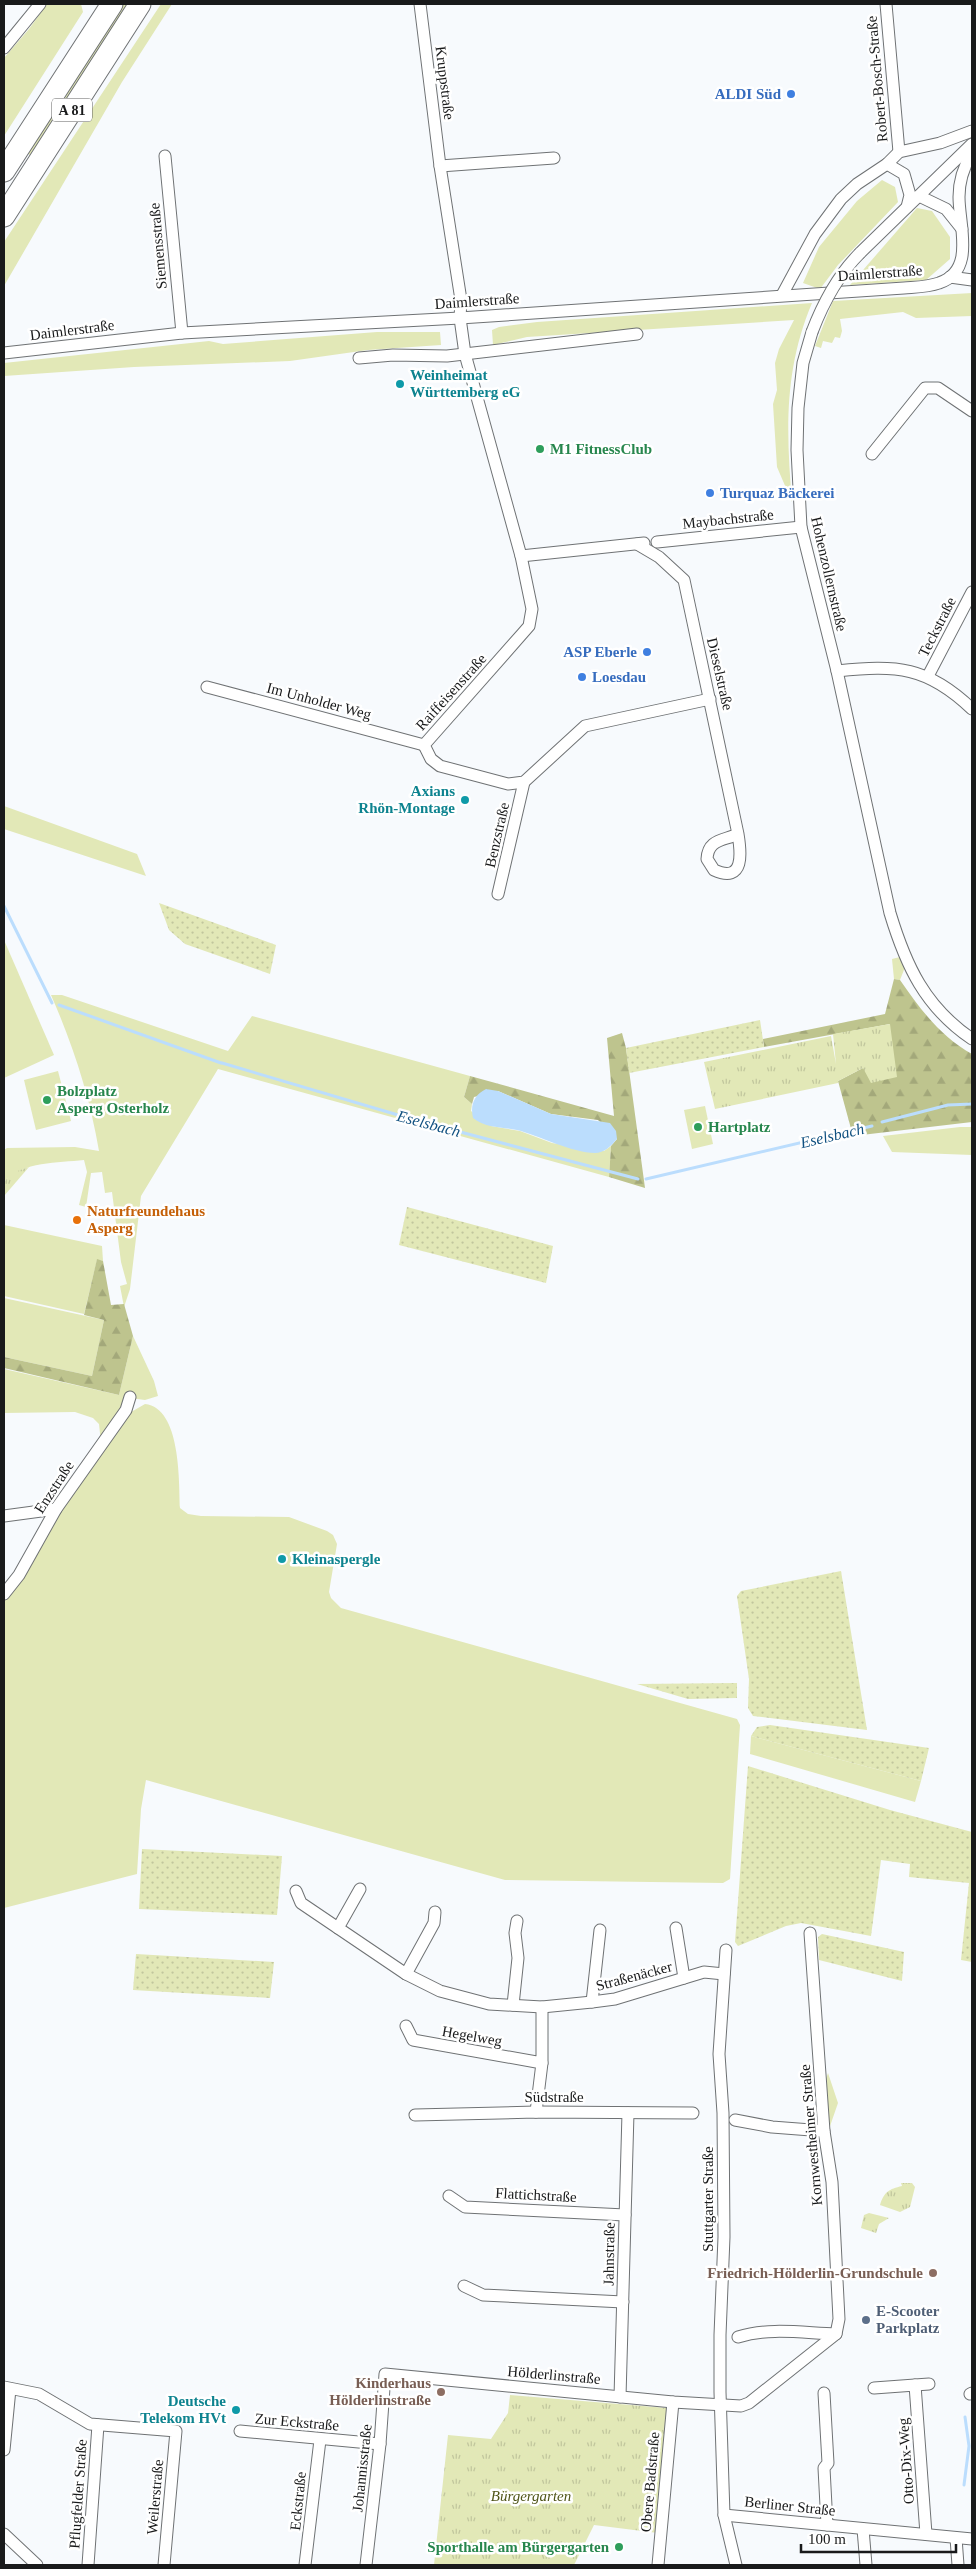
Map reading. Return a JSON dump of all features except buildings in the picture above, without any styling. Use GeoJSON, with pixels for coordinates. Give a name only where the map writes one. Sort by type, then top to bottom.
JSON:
{"type":"FeatureCollection","features":[{"type":"Feature","properties":{"kind":"highway","name":"A 81"},"geometry":{"type":"LineString","coordinates":[[4,170],[112,4]]}},
{"type":"Feature","properties":{"kind":"highway","name":"A 81"},"geometry":{"type":"LineString","coordinates":[[4,216],[140,4]]}},
{"type":"Feature","properties":{"kind":"street"},"geometry":{"type":"LineString","coordinates":[[4,48],[40,4]]}},
{"type":"Feature","properties":{"kind":"street","name":"Kruppstraße"},"geometry":{"type":"LineString","coordinates":[[420,4],[440,166],[461,300]]}},
{"type":"Feature","properties":{"kind":"street","name":"Robert-Bosch-Straße"},"geometry":{"type":"LineString","coordinates":[[886,4],[899,152]]}},
{"type":"Feature","properties":{"kind":"street","name":"Robert-Bosch-Straße"},"geometry":{"type":"LineString","coordinates":[[782,295],[815,234],[842,199],[869,174],[887,164],[899,152],[940,143],[972,131]]}},
{"type":"Feature","properties":{"kind":"street","name":"Hohenzollernstraße"},"geometry":{"type":"LineString","coordinates":[[972,144],[860,253],[830,293],[812,332],[803,364],[798,408],[797,450],[801,527],[837,672],[890,913],[902,951],[916,981],[937,1009],[972,1039]]}},
{"type":"Feature","properties":{"kind":"street"},"geometry":{"type":"LineString","coordinates":[[950,277],[963,260],[959,198],[961,178],[972,153]]}},
{"type":"Feature","properties":{"kind":"street","name":"Siemensstraße"},"geometry":{"type":"LineString","coordinates":[[165,156],[182,333]]}},
{"type":"Feature","properties":{"kind":"street"},"geometry":{"type":"LineString","coordinates":[[440,166],[554,158]]}},
{"type":"Feature","properties":{"kind":"street","name":"Robert-Bosch-Straße"},"geometry":{"type":"LineString","coordinates":[[887,164],[904,174],[910,195],[907,206]]}},
{"type":"Feature","properties":{"kind":"street"},"geometry":{"type":"LineString","coordinates":[[919,196],[946,209],[962,229]]}},
{"type":"Feature","properties":{"kind":"street","name":"Daimlerstraße"},"geometry":{"type":"LineString","coordinates":[[4,353],[182,333],[460,318],[924,286],[940,283],[950,277],[972,280]]}},
{"type":"Feature","properties":{"kind":"street","name":"Raiffeisenstraße"},"geometry":{"type":"LineString","coordinates":[[461,300],[460,318],[465,354],[521,556],[532,609],[529,626],[424,745],[431,759],[440,766],[508,784],[524,782]]}},
{"type":"Feature","properties":{"kind":"street"},"geometry":{"type":"LineString","coordinates":[[360,358],[394,355],[465,354],[637,334]]}},
{"type":"Feature","properties":{"kind":"street"},"geometry":{"type":"LineString","coordinates":[[872,454],[925,388],[938,388],[971,407]]}},
{"type":"Feature","properties":{"kind":"street","name":"Maybachstraße"},"geometry":{"type":"LineString","coordinates":[[521,556],[801,527]]}},
{"type":"Feature","properties":{"kind":"street","name":"Dieselstraße"},"geometry":{"type":"LineString","coordinates":[[637,544],[659,557],[684,580],[738,834]]}},
{"type":"Feature","properties":{"kind":"street","name":"Teckstraße"},"geometry":{"type":"LineString","coordinates":[[928,676],[972,592]]}},
{"type":"Feature","properties":{"kind":"street"},"geometry":{"type":"LineString","coordinates":[[837,672],[893,668],[928,676],[972,710]]}},
{"type":"Feature","properties":{"kind":"street","name":"Im Unholder Weg"},"geometry":{"type":"LineString","coordinates":[[206,687],[424,745]]}},
{"type":"Feature","properties":{"kind":"street"},"geometry":{"type":"LineString","coordinates":[[524,782],[585,726],[710,699]]}},
{"type":"Feature","properties":{"kind":"street","name":"Benzstraße"},"geometry":{"type":"LineString","coordinates":[[498,894],[524,782]]}},
{"type":"Feature","properties":{"kind":"street","name":"Enzstraße"},"geometry":{"type":"LineString","coordinates":[[4,1594],[19,1575],[56,1508],[126,1410],[130,1397]]}},
{"type":"Feature","properties":{"kind":"street"},"geometry":{"type":"LineString","coordinates":[[4,1516],[56,1508]]}},
{"type":"Feature","properties":{"kind":"street"},"geometry":{"type":"LineString","coordinates":[[338,1928],[360,1889]]}},
{"type":"Feature","properties":{"kind":"street","name":"Straßenäcker"},"geometry":{"type":"LineString","coordinates":[[296,1891],[301,1903],[406,1974],[440,1991],[466,1999],[542,2007],[615,1999],[704,1972],[724,1974]]}},
{"type":"Feature","properties":{"kind":"street"},"geometry":{"type":"LineString","coordinates":[[406,1974],[434,1923],[435,1912]]}},
{"type":"Feature","properties":{"kind":"street"},"geometry":{"type":"LineString","coordinates":[[513,2005],[518,1958],[515,1933],[517,1921]]}},
{"type":"Feature","properties":{"kind":"street","name":"Straßenäcker"},"geometry":{"type":"LineString","coordinates":[[676,1928],[684,1978]]}},
{"type":"Feature","properties":{"kind":"street","name":"Straßenäcker"},"geometry":{"type":"LineString","coordinates":[[592,2002],[600,1930]]}},
{"type":"Feature","properties":{"kind":"street","name":"Kornwestheimer Straße"},"geometry":{"type":"LineString","coordinates":[[810,1933],[824,2131],[833,2197],[839,2319],[836,2334]]}},
{"type":"Feature","properties":{"kind":"street","name":"Stuttgarter Straße"},"geometry":{"type":"LineString","coordinates":[[726,1950],[719,2054],[723,2113],[724,2237],[720,2335],[720,2406],[724,2515],[736,2565]]}},
{"type":"Feature","properties":{"kind":"street"},"geometry":{"type":"LineString","coordinates":[[536,2112],[542,2063],[542,2007]]}},
{"type":"Feature","properties":{"kind":"street","name":"Hegelweg"},"geometry":{"type":"LineString","coordinates":[[406,2026],[413,2040],[542,2063]]}},
{"type":"Feature","properties":{"kind":"street","name":"Südstraße"},"geometry":{"type":"LineString","coordinates":[[415,2116],[536,2112],[693,2113]]}},
{"type":"Feature","properties":{"kind":"street","name":"Jahnstraße"},"geometry":{"type":"LineString","coordinates":[[620,2397],[628,2112]]}},
{"type":"Feature","properties":{"kind":"street"},"geometry":{"type":"LineString","coordinates":[[735,2120],[772,2127],[824,2131]]}},
{"type":"Feature","properties":{"kind":"street","name":"Flattichstraße"},"geometry":{"type":"LineString","coordinates":[[449,2196],[465,2207],[624,2215]]}},
{"type":"Feature","properties":{"kind":"street"},"geometry":{"type":"LineString","coordinates":[[464,2286],[483,2295],[623,2302]]}},
{"type":"Feature","properties":{"kind":"street"},"geometry":{"type":"LineString","coordinates":[[738,2338],[754,2332],[783,2330],[836,2334]]}},
{"type":"Feature","properties":{"kind":"street"},"geometry":{"type":"LineString","coordinates":[[720,2406],[741,2406],[749,2403],[836,2334]]}},
{"type":"Feature","properties":{"kind":"street","name":"Hölderlinstraße"},"geometry":{"type":"LineString","coordinates":[[385,2374],[720,2406]]}},
{"type":"Feature","properties":{"kind":"street","name":"Johannisstraße"},"geometry":{"type":"LineString","coordinates":[[366,2565],[380,2444],[385,2374]]}},
{"type":"Feature","properties":{"kind":"street"},"geometry":{"type":"LineString","coordinates":[[874,2388],[929,2384]]}},
{"type":"Feature","properties":{"kind":"street","name":"Otto-Dix-Weg"},"geometry":{"type":"LineString","coordinates":[[915,2385],[926,2534]]}},
{"type":"Feature","properties":{"kind":"street"},"geometry":{"type":"LineString","coordinates":[[4,2450],[7,2388],[39,2394],[90,2424],[98,2425]]}},
{"type":"Feature","properties":{"kind":"street"},"geometry":{"type":"LineString","coordinates":[[824,2393],[828,2463],[824,2468],[828,2525]]}},
{"type":"Feature","properties":{"kind":"street","name":"Obere Badstraße"},"geometry":{"type":"LineString","coordinates":[[658,2565],[672,2402]]}},
{"type":"Feature","properties":{"kind":"street","name":"Weilerstraße"},"geometry":{"type":"LineString","coordinates":[[98,2425],[176,2431],[164,2565]]}},
{"type":"Feature","properties":{"kind":"street","name":"Pflugfelder Straße"},"geometry":{"type":"LineString","coordinates":[[88,2565],[98,2425]]}},
{"type":"Feature","properties":{"kind":"street","name":"Zur Eckstraße"},"geometry":{"type":"LineString","coordinates":[[240,2432],[380,2444]]}},
{"type":"Feature","properties":{"kind":"street","name":"Eckstraße"},"geometry":{"type":"LineString","coordinates":[[306,2565],[320,2440]]}},
{"type":"Feature","properties":{"kind":"street","name":"Berliner Straße"},"geometry":{"type":"LineString","coordinates":[[724,2515],[972,2539]]}},
{"type":"Feature","properties":{"kind":"street"},"geometry":{"type":"LineString","coordinates":[[863,2529],[866,2565]]}},
{"type":"Feature","properties":{"kind":"street"},"geometry":{"type":"LineString","coordinates":[[4,2534],[37,2565]]}},
{"type":"Feature","properties":{"kind":"street"},"geometry":{"type":"LineString","coordinates":[[956,2538],[958,2565]]}},
{"type":"Feature","properties":{"kind":"green space"},"geometry":{"type":"Polygon","coordinates":[[[47,4],[81,4],[83,12],[4,136],[4,58],[47,4]]]}},
{"type":"Feature","properties":{"kind":"green space"},"geometry":{"type":"Polygon","coordinates":[[[123,4],[129,4],[30,155],[27,153],[123,4]]]}},
{"type":"Feature","properties":{"kind":"green space"},"geometry":{"type":"Polygon","coordinates":[[[161,4],[172,4],[122,82],[4,286],[4,242],[161,4]]]}},
{"type":"Feature","properties":{"kind":"green space"},"geometry":{"type":"Polygon","coordinates":[[[882,180],[895,187],[898,202],[838,265],[820,289],[803,283],[819,247],[857,201],[882,180]]]}},
{"type":"Feature","properties":{"kind":"green space"},"geometry":{"type":"Polygon","coordinates":[[[917,208],[932,211],[950,237],[950,259],[926,280],[850,285],[917,208]]]}},
{"type":"Feature","properties":{"kind":"green space"},"geometry":{"type":"Polygon","coordinates":[[[972,293],[972,316],[916,318],[903,312],[840,319],[842,331],[840,338],[835,337],[832,343],[823,341],[821,348],[815,346],[833,301],[972,293]]]}},
{"type":"Feature","properties":{"kind":"green space"},"geometry":{"type":"Polygon","coordinates":[[[812,303],[796,352],[789,401],[788,425],[792,502],[777,467],[773,404],[777,390],[775,363],[779,349],[794,320],[527,337],[493,345],[492,330],[499,327],[537,322],[812,303]]]}},
{"type":"Feature","properties":{"kind":"green space"},"geometry":{"type":"Polygon","coordinates":[[[377,332],[440,332],[441,345],[368,350],[290,361],[134,367],[4,376],[4,363],[209,341],[223,344],[377,332]]]}},
{"type":"Feature","properties":{"kind":"green space"},"geometry":{"type":"Polygon","coordinates":[[[4,806],[137,854],[146,876],[4,829],[4,806]]]}},
{"type":"Feature","properties":{"kind":"green space"},"geometry":{"type":"Polygon","coordinates":[[[159,903],[276,945],[270,974],[185,944],[169,930],[159,903]]]}},
{"type":"Feature","properties":{"kind":"green space"},"geometry":{"type":"Polygon","coordinates":[[[4,940],[54,1055],[4,1078],[4,940]]]}},
{"type":"Feature","properties":{"kind":"green space"},"geometry":{"type":"Polygon","coordinates":[[[904,956],[907,962],[900,980],[894,979],[892,959],[904,956]]]}},
{"type":"Feature","properties":{"kind":"green space"},"geometry":{"type":"Polygon","coordinates":[[[894,979],[900,980],[923,1012],[941,1031],[972,1054],[972,1122],[853,1136],[838,1081],[863,1068],[890,1024],[764,1047],[763,1039],[885,1014],[894,979]]]}},
{"type":"Feature","properties":{"kind":"green space"},"geometry":{"type":"Polygon","coordinates":[[[51,995],[62,995],[228,1051],[252,1016],[470,1076],[464,1097],[472,1104],[471,1111],[491,1126],[520,1131],[552,1143],[604,1151],[611,1146],[609,1177],[218,1069],[141,1196],[130,1289],[124,1307],[120,1286],[127,1284],[121,1262],[112,1192],[105,1193],[102,1172],[91,1173],[86,1207],[79,1205],[87,1172],[84,1160],[41,1164],[21,1170],[4,1182],[4,1150],[7,1148],[75,1147],[99,1151],[91,1111],[80,1072],[67,1033],[51,995]]]}},
{"type":"Feature","properties":{"kind":"green space"},"geometry":{"type":"Polygon","coordinates":[[[760,1020],[764,1047],[629,1073],[626,1048],[760,1020]]]}},
{"type":"Feature","properties":{"kind":"green space"},"geometry":{"type":"Polygon","coordinates":[[[890,1024],[897,1077],[871,1083],[863,1068],[838,1081],[838,1083],[715,1109],[704,1062],[831,1036],[836,1064],[833,1034],[890,1024]]]}},
{"type":"Feature","properties":{"kind":"green space"},"geometry":{"type":"Polygon","coordinates":[[[622,1033],[626,1048],[645,1188],[609,1177],[611,1146],[617,1139],[598,1120],[551,1114],[498,1091],[474,1097],[472,1104],[464,1097],[470,1076],[614,1116],[607,1038],[622,1033]]]}},
{"type":"Feature","properties":{"kind":"green space","name":"Bolzplatz Asperg Osterholz"},"geometry":{"type":"Polygon","coordinates":[[[58,1071],[71,1121],[36,1130],[24,1080],[58,1071]]]}},
{"type":"Feature","properties":{"kind":"green space","name":"Hartplatz"},"geometry":{"type":"Polygon","coordinates":[[[705,1106],[713,1144],[692,1149],[684,1110],[705,1106]]]}},
{"type":"Feature","properties":{"kind":"green space"},"geometry":{"type":"Polygon","coordinates":[[[972,1127],[972,1155],[892,1152],[883,1136],[972,1127]]]}},
{"type":"Feature","properties":{"kind":"green space"},"geometry":{"type":"Polygon","coordinates":[[[29,1167],[4,1196],[4,1182],[12,1173],[29,1167]]]}},
{"type":"Feature","properties":{"kind":"green space"},"geometry":{"type":"Polygon","coordinates":[[[407,1207],[553,1246],[546,1283],[399,1245],[407,1207]]]}},
{"type":"Feature","properties":{"kind":"green space"},"geometry":{"type":"Polygon","coordinates":[[[4,1225],[102,1246],[103,1261],[97,1260],[84,1314],[4,1296],[4,1225]]]}},
{"type":"Feature","properties":{"kind":"green space"},"geometry":{"type":"Polygon","coordinates":[[[97,1259],[103,1261],[111,1305],[124,1304],[133,1336],[119,1395],[4,1368],[4,1357],[92,1376],[104,1320],[84,1315],[97,1259]]]}},
{"type":"Feature","properties":{"kind":"green space"},"geometry":{"type":"Polygon","coordinates":[[[4,1298],[104,1320],[92,1376],[4,1357],[4,1298]]]}},
{"type":"Feature","properties":{"kind":"green space"},"geometry":{"type":"Polygon","coordinates":[[[133,1336],[154,1381],[158,1396],[145,1400],[130,1398],[101,1443],[99,1424],[93,1418],[75,1412],[4,1413],[4,1369],[119,1395],[133,1336]]]}},
{"type":"Feature","properties":{"kind":"green space"},"geometry":{"type":"Polygon","coordinates":[[[145,1404],[157,1409],[166,1418],[172,1432],[178,1464],[180,1508],[188,1514],[201,1516],[289,1517],[327,1531],[333,1535],[337,1544],[329,1592],[331,1598],[341,1608],[737,1719],[740,1725],[730,1879],[723,1883],[505,1880],[146,1780],[141,1809],[137,1874],[4,1908],[4,1594],[56,1508],[126,1415],[145,1404]]]}},
{"type":"Feature","properties":{"kind":"green space"},"geometry":{"type":"Polygon","coordinates":[[[841,1571],[867,1730],[753,1716],[748,1708],[749,1679],[737,1596],[741,1591],[841,1571]]]}},
{"type":"Feature","properties":{"kind":"green space"},"geometry":{"type":"Polygon","coordinates":[[[737,1683],[737,1698],[688,1699],[637,1684],[737,1683]]]}},
{"type":"Feature","properties":{"kind":"green space"},"geometry":{"type":"Polygon","coordinates":[[[770,1725],[929,1748],[921,1781],[751,1736],[757,1727],[770,1725]]]}},
{"type":"Feature","properties":{"kind":"green space"},"geometry":{"type":"Polygon","coordinates":[[[751,1736],[921,1781],[915,1802],[750,1754],[751,1736]]]}},
{"type":"Feature","properties":{"kind":"green space"},"geometry":{"type":"Polygon","coordinates":[[[748,1766],[890,1810],[972,1832],[972,1962],[961,1960],[969,1883],[909,1877],[910,1864],[881,1860],[871,1936],[801,1923],[786,1926],[738,1946],[735,1942],[748,1766]]]}},
{"type":"Feature","properties":{"kind":"green space"},"geometry":{"type":"Polygon","coordinates":[[[142,1849],[282,1856],[277,1915],[139,1909],[142,1849]]]}},
{"type":"Feature","properties":{"kind":"green space"},"geometry":{"type":"Polygon","coordinates":[[[822,1934],[904,1952],[902,1981],[819,1960],[818,1937],[822,1934]]]}},
{"type":"Feature","properties":{"kind":"green space"},"geometry":{"type":"Polygon","coordinates":[[[136,1954],[274,1962],[270,1998],[133,1990],[136,1954]]]}},
{"type":"Feature","properties":{"kind":"green space"},"geometry":{"type":"Polygon","coordinates":[[[828,2073],[838,2103],[829,2129],[826,2079],[828,2073]]]}},
{"type":"Feature","properties":{"kind":"green space"},"geometry":{"type":"Polygon","coordinates":[[[901,2183],[912,2183],[915,2187],[910,2207],[900,2212],[880,2205],[885,2194],[894,2188],[902,2186],[901,2183]]]}},
{"type":"Feature","properties":{"kind":"green space"},"geometry":{"type":"Polygon","coordinates":[[[869,2213],[889,2218],[879,2224],[876,2233],[861,2228],[864,2215],[869,2213]]]}},
{"type":"Feature","properties":{"kind":"green space","name":"Bürgergarten"},"geometry":{"type":"Polygon","coordinates":[[[510,2395],[667,2408],[658,2533],[594,2525],[574,2565],[434,2565],[448,2435],[491,2439],[508,2413],[510,2395]]]}},
{"type":"Feature","properties":{"kind":"water"},"geometry":{"type":"Polygon","coordinates":[[[486,1089],[498,1091],[551,1114],[610,1123],[616,1131],[617,1139],[610,1147],[601,1152],[586,1152],[525,1132],[483,1124],[473,1118],[472,1109],[478,1094],[486,1089]]]}},
{"type":"Feature","properties":{"kind":"waterway","name":"Eselsbach"},"geometry":{"type":"LineString","coordinates":[[4,906],[52,1003]]}},
{"type":"Feature","properties":{"kind":"waterway","name":"Eselsbach"},"geometry":{"type":"LineString","coordinates":[[59,1005],[221,1063]]}},
{"type":"Feature","properties":{"kind":"waterway","name":"Eselsbach"},"geometry":{"type":"LineString","coordinates":[[222,1063],[415,1120],[638,1179]]}},
{"type":"Feature","properties":{"kind":"waterway","name":"Eselsbach"},"geometry":{"type":"LineString","coordinates":[[882,1122],[948,1105],[972,1104]]}},
{"type":"Feature","properties":{"kind":"waterway","name":"Eselsbach"},"geometry":{"type":"LineString","coordinates":[[646,1179],[872,1126]]}},
{"type":"Feature","properties":{"kind":"waterway"},"geometry":{"type":"LineString","coordinates":[[964,2485],[969,2446],[965,2417]]}},
{"type":"Feature","properties":{"kind":"place","name":"ALDI Süd"},"geometry":{"type":"Point","coordinates":[791,94]}},
{"type":"Feature","properties":{"kind":"place","name":"Weinheimat Württemberg eG"},"geometry":{"type":"Point","coordinates":[400,384]}},
{"type":"Feature","properties":{"kind":"place","name":"M1 FitnessClub"},"geometry":{"type":"Point","coordinates":[540,449]}},
{"type":"Feature","properties":{"kind":"place","name":"Turquaz Bäckerei"},"geometry":{"type":"Point","coordinates":[710,493]}},
{"type":"Feature","properties":{"kind":"place","name":"ASP Eberle"},"geometry":{"type":"Point","coordinates":[647,652]}},
{"type":"Feature","properties":{"kind":"place","name":"Loesdau"},"geometry":{"type":"Point","coordinates":[582,677]}},
{"type":"Feature","properties":{"kind":"place","name":"Axians Rhön-Montage"},"geometry":{"type":"Point","coordinates":[465,800]}},
{"type":"Feature","properties":{"kind":"place","name":"Bolzplatz Asperg Osterholz"},"geometry":{"type":"Point","coordinates":[47,1100]}},
{"type":"Feature","properties":{"kind":"place","name":"Hartplatz"},"geometry":{"type":"Point","coordinates":[698,1127]}},
{"type":"Feature","properties":{"kind":"place","name":"Naturfreundehaus Asperg"},"geometry":{"type":"Point","coordinates":[77,1220]}},
{"type":"Feature","properties":{"kind":"place","name":"Kleinaspergle"},"geometry":{"type":"Point","coordinates":[282,1559]}},
{"type":"Feature","properties":{"kind":"place","name":"Friedrich-Hölderlin-Grundschule"},"geometry":{"type":"Point","coordinates":[933,2273]}},
{"type":"Feature","properties":{"kind":"place","name":"E-Scooter Parkplatz"},"geometry":{"type":"Point","coordinates":[866,2320]}},
{"type":"Feature","properties":{"kind":"place","name":"Kinderhaus Hölderlinstraße"},"geometry":{"type":"Point","coordinates":[441,2392]}},
{"type":"Feature","properties":{"kind":"place","name":"Deutsche Telekom HVt"},"geometry":{"type":"Point","coordinates":[236,2410]}},
{"type":"Feature","properties":{"kind":"place","name":"Sporthalle am Bürgergarten"},"geometry":{"type":"Point","coordinates":[619,2547]}}]}
